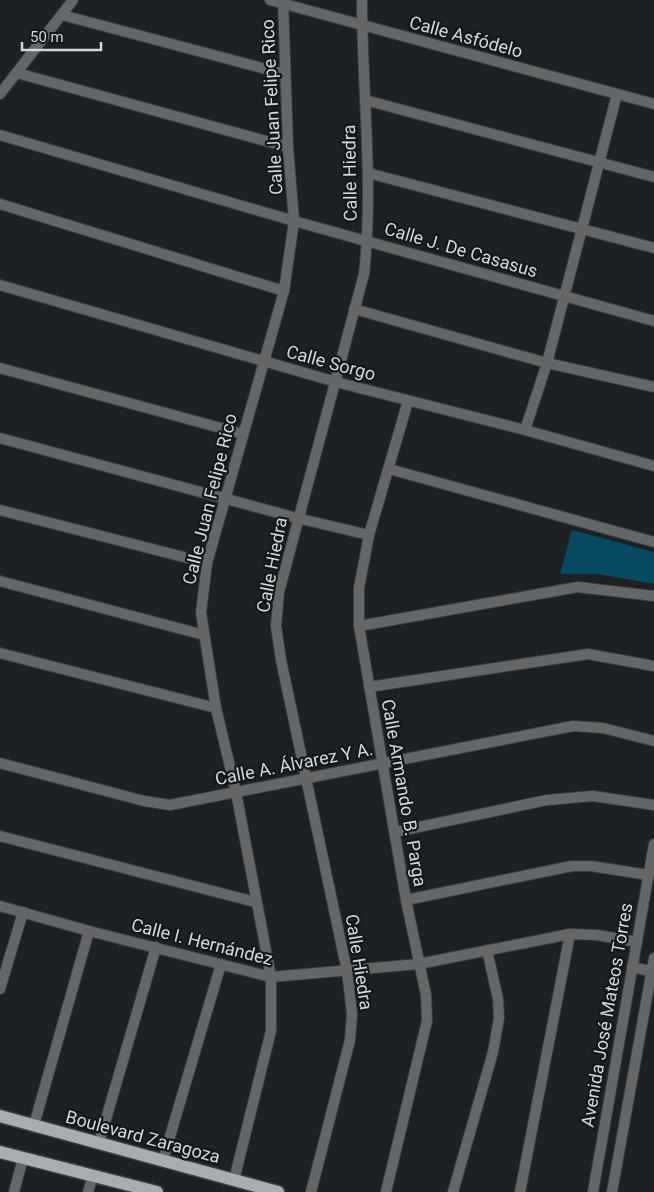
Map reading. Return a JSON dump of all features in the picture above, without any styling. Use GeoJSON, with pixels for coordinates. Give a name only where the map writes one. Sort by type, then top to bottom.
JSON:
{"type":"FeatureCollection","features":[{"type":"Feature","properties":{"kind":"main road","name":"Boulevard Zaragoza"},"geometry":{"type":"LineString","coordinates":[[0,1116],[278,1192]]}},
{"type":"Feature","properties":{"kind":"main road"},"geometry":{"type":"LineString","coordinates":[[0,1152],[157,1192]]}},
{"type":"Feature","properties":{"kind":"street"},"geometry":{"type":"LineString","coordinates":[[0,94],[74,0]]}},
{"type":"Feature","properties":{"kind":"street","name":"Calle Asfódelo"},"geometry":{"type":"LineString","coordinates":[[270,0],[654,104]]}},
{"type":"Feature","properties":{"kind":"street","name":"Calle Hiedra"},"geometry":{"type":"LineString","coordinates":[[311,1192],[350,1040],[352,1014],[347,971],[276,626],[279,592],[297,518],[336,382],[364,274],[368,241],[368,174],[362,0]]}},
{"type":"Feature","properties":{"kind":"street","name":"Calle Juan Felipe Rico"},"geometry":{"type":"LineString","coordinates":[[234,1180],[271,1032],[271,977],[255,902],[236,792],[216,708],[204,635],[202,598],[208,563],[225,499],[284,291],[294,221],[288,147],[283,2]]}},
{"type":"Feature","properties":{"kind":"street"},"geometry":{"type":"LineString","coordinates":[[62,15],[285,74]]}},
{"type":"Feature","properties":{"kind":"street"},"geometry":{"type":"LineString","coordinates":[[16,73],[288,147]]}},
{"type":"Feature","properties":{"kind":"street"},"geometry":{"type":"LineString","coordinates":[[526,430],[547,363],[601,162],[617,94]]}},
{"type":"Feature","properties":{"kind":"street"},"geometry":{"type":"LineString","coordinates":[[365,100],[654,177]]}},
{"type":"Feature","properties":{"kind":"street","name":"Calle J. De Casasus"},"geometry":{"type":"LineString","coordinates":[[0,135],[294,221],[654,321]]}},
{"type":"Feature","properties":{"kind":"street"},"geometry":{"type":"LineString","coordinates":[[368,174],[654,248]]}},
{"type":"Feature","properties":{"kind":"street"},"geometry":{"type":"LineString","coordinates":[[0,204],[284,291]]}},
{"type":"Feature","properties":{"kind":"street","name":"Calle Sorgo"},"geometry":{"type":"LineString","coordinates":[[0,285],[336,382],[526,430],[654,466]]}},
{"type":"Feature","properties":{"kind":"street"},"geometry":{"type":"LineString","coordinates":[[354,310],[547,363],[654,387]]}},
{"type":"Feature","properties":{"kind":"street"},"geometry":{"type":"LineString","coordinates":[[0,368],[243,434]]}},
{"type":"Feature","properties":{"kind":"street","name":"Calle Armando B. Parga"},"geometry":{"type":"LineString","coordinates":[[386,1192],[426,1021],[426,995],[406,900],[359,626],[359,588],[369,535],[408,400]]}},
{"type":"Feature","properties":{"kind":"street"},"geometry":{"type":"LineString","coordinates":[[0,438],[297,518],[369,535]]}},
{"type":"Feature","properties":{"kind":"street"},"geometry":{"type":"LineString","coordinates":[[389,469],[654,542]]}},
{"type":"Feature","properties":{"kind":"street"},"geometry":{"type":"LineString","coordinates":[[0,510],[208,563]]}},
{"type":"Feature","properties":{"kind":"street"},"geometry":{"type":"LineString","coordinates":[[0,581],[204,635]]}},
{"type":"Feature","properties":{"kind":"street"},"geometry":{"type":"LineString","coordinates":[[359,626],[578,587],[654,596]]}},
{"type":"Feature","properties":{"kind":"street"},"geometry":{"type":"LineString","coordinates":[[0,653],[216,708]]}},
{"type":"Feature","properties":{"kind":"street"},"geometry":{"type":"LineString","coordinates":[[370,687],[588,654],[654,666]]}},
{"type":"Feature","properties":{"kind":"street","name":"Calle A. Álvarez Y A."},"geometry":{"type":"LineString","coordinates":[[0,763],[155,804],[170,804],[573,726],[603,728],[654,742]]}},
{"type":"Feature","properties":{"kind":"street"},"geometry":{"type":"LineString","coordinates":[[394,832],[547,800],[593,796],[654,805]]}},
{"type":"Feature","properties":{"kind":"street"},"geometry":{"type":"LineString","coordinates":[[0,836],[255,902]]}},
{"type":"Feature","properties":{"kind":"street","name":"Avenida José Mateos Torres"},"geometry":{"type":"LineString","coordinates":[[593,1192],[654,844]]}},
{"type":"Feature","properties":{"kind":"street"},"geometry":{"type":"LineString","coordinates":[[406,900],[572,866],[591,866],[648,876]]}},
{"type":"Feature","properties":{"kind":"street","name":"Calle I. Hernández"},"geometry":{"type":"LineString","coordinates":[[0,906],[89,931],[271,977],[419,964],[570,934],[597,935],[637,942]]}},
{"type":"Feature","properties":{"kind":"street"},"geometry":{"type":"LineString","coordinates":[[0,989],[23,912]]}},
{"type":"Feature","properties":{"kind":"street"},"geometry":{"type":"LineString","coordinates":[[34,1125],[89,931]]}},
{"type":"Feature","properties":{"kind":"street"},"geometry":{"type":"LineString","coordinates":[[520,1192],[570,934]]}},
{"type":"Feature","properties":{"kind":"street"},"geometry":{"type":"LineString","coordinates":[[99,1143],[156,947]]}},
{"type":"Feature","properties":{"kind":"street"},"geometry":{"type":"LineString","coordinates":[[453,1192],[494,1052],[499,1018],[498,999],[487,950]]}},
{"type":"Feature","properties":{"kind":"street","name":"Avenida José Mateos Torres"},"geometry":{"type":"LineString","coordinates":[[612,1192],[654,958]]}},
{"type":"Feature","properties":{"kind":"street"},"geometry":{"type":"LineString","coordinates":[[163,1160],[221,964]]}},
{"type":"Feature","properties":{"kind":"street"},"geometry":{"type":"LineString","coordinates":[[632,966],[653,972]]}},
{"type":"Feature","properties":{"kind":"street"},"geometry":{"type":"LineString","coordinates":[[14,1192],[23,1158]]}},
{"type":"Feature","properties":{"kind":"street"},"geometry":{"type":"LineString","coordinates":[[88,1192],[93,1176]]}},
{"type":"Feature","properties":{"kind":"shaded area"},"geometry":{"type":"Polygon","coordinates":[[[572,530],[654,552],[654,584],[598,574],[560,574],[572,530]]]}}]}
